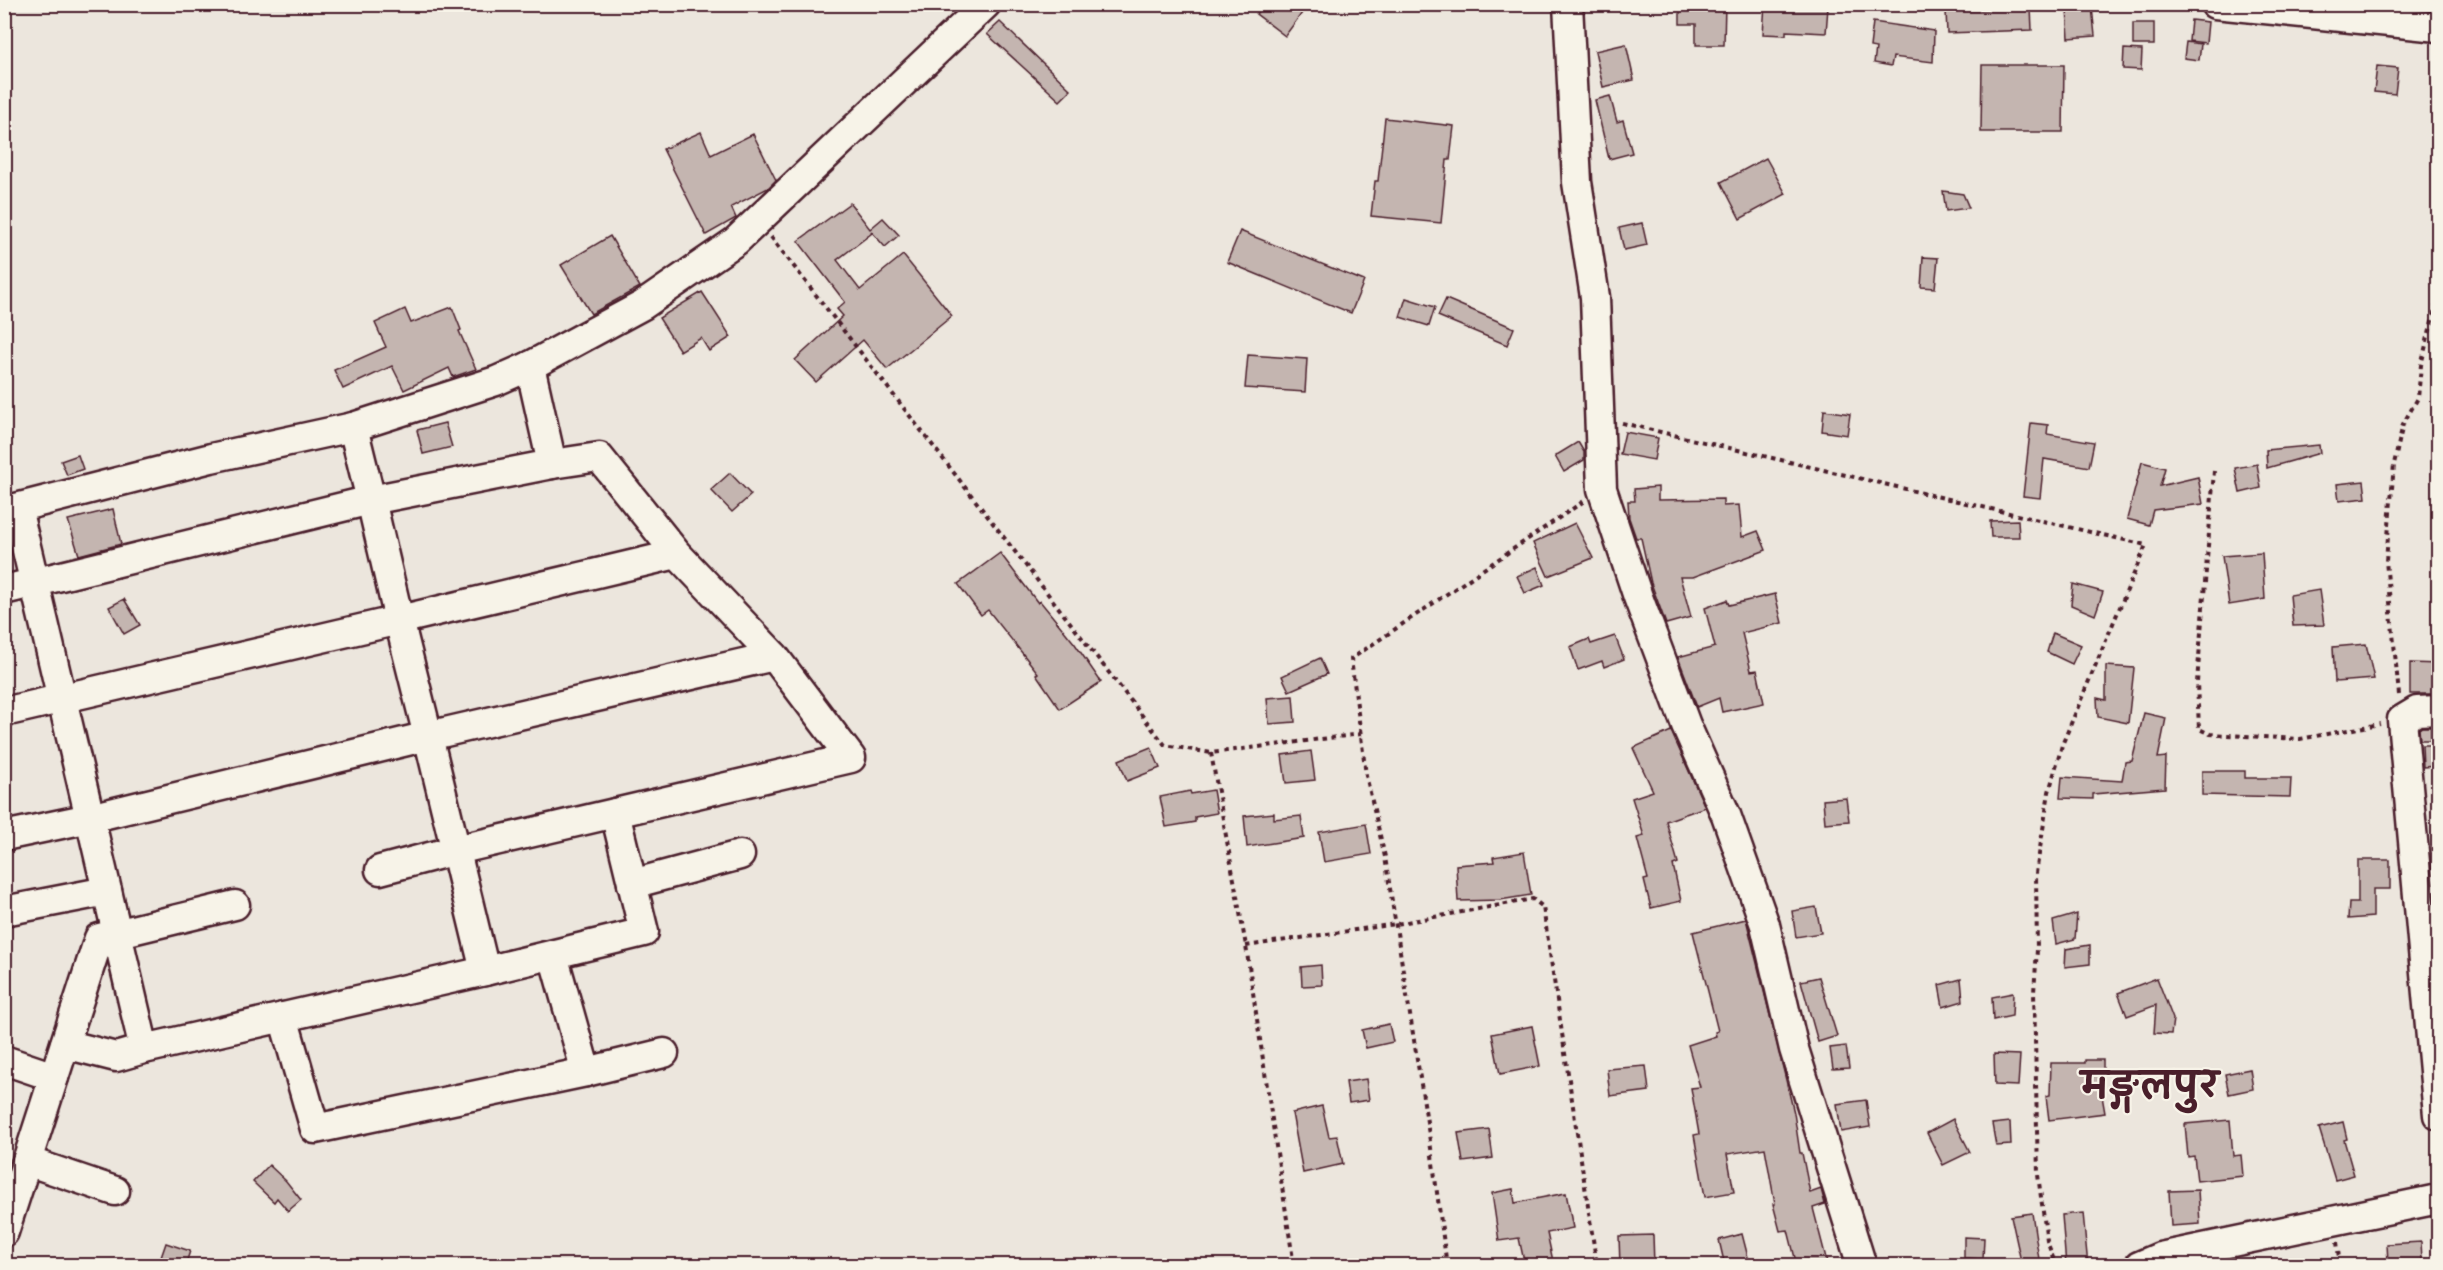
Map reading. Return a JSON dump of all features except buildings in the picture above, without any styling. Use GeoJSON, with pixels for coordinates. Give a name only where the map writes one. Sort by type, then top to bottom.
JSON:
{"type":"FeatureCollection","features":[{"type":"Feature","properties":{"kind":"street"},"geometry":{"type":"LineString","coordinates":[[1568,4],[1577,182],[1595,297],[1602,489],[1638,597],[1686,725],[1726,815],[1765,925],[1794,1048],[1862,1266]]}},
{"type":"Feature","properties":{"kind":"street"},"geometry":{"type":"LineString","coordinates":[[2215,4],[2439,27]]}},
{"type":"Feature","properties":{"kind":"street"},"geometry":{"type":"LineString","coordinates":[[144,1049],[36,584],[11,509],[211,458],[353,427],[496,381],[530,366],[643,305],[736,241],[970,9]]}},
{"type":"Feature","properties":{"kind":"street"},"geometry":{"type":"LineString","coordinates":[[530,366],[552,464]]}},
{"type":"Feature","properties":{"kind":"street"},"geometry":{"type":"LineString","coordinates":[[353,427],[485,971]]}},
{"type":"Feature","properties":{"kind":"street"},"geometry":{"type":"LineString","coordinates":[[4,590],[371,500],[552,464],[599,458],[677,554],[774,656],[851,758],[456,850],[380,870]]}},
{"type":"Feature","properties":{"kind":"street"},"geometry":{"type":"LineString","coordinates":[[4,712],[677,554]]}},
{"type":"Feature","properties":{"kind":"street"},"geometry":{"type":"LineString","coordinates":[[4,836],[90,818],[428,736],[774,656]]}},
{"type":"Feature","properties":{"kind":"street"},"geometry":{"type":"LineString","coordinates":[[2439,710],[2417,711],[2402,720],[2439,1115]]}},
{"type":"Feature","properties":{"kind":"street"},"geometry":{"type":"LineString","coordinates":[[65,1044],[116,1057],[644,932],[615,813]]}},
{"type":"Feature","properties":{"kind":"street"},"geometry":{"type":"LineString","coordinates":[[632,884],[740,855]]}},
{"type":"Feature","properties":{"kind":"street"},"geometry":{"type":"LineString","coordinates":[[4,911],[107,891]]}},
{"type":"Feature","properties":{"kind":"street"},"geometry":{"type":"LineString","coordinates":[[4,1232],[99,938],[235,905]]}},
{"type":"Feature","properties":{"kind":"street"},"geometry":{"type":"LineString","coordinates":[[553,955],[586,1072]]}},
{"type":"Feature","properties":{"kind":"street"},"geometry":{"type":"LineString","coordinates":[[283,1017],[315,1129],[586,1072],[664,1053]]}},
{"type":"Feature","properties":{"kind":"street"},"geometry":{"type":"LineString","coordinates":[[4,1060],[54,1077]]}},
{"type":"Feature","properties":{"kind":"street"},"geometry":{"type":"LineString","coordinates":[[27,1161],[115,1191]]}},
{"type":"Feature","properties":{"kind":"street"},"geometry":{"type":"LineString","coordinates":[[2139,1266],[2160,1257],[2439,1199]]}},
{"type":"Feature","properties":{"kind":"path"},"geometry":{"type":"LineString","coordinates":[[757,220],[1165,745],[1211,753],[1361,734]]}},
{"type":"Feature","properties":{"kind":"path"},"geometry":{"type":"LineString","coordinates":[[2214,471],[2197,682],[2199,729],[2210,734],[2300,739],[2402,720],[2386,561],[2394,464],[2403,424],[2418,398],[2421,365],[2438,301],[2439,278]]}},
{"type":"Feature","properties":{"kind":"path"},"geometry":{"type":"LineString","coordinates":[[1600,419],[2146,545],[2062,745],[2049,792],[2036,873],[2037,950],[2034,992],[2038,1175],[2047,1241],[2056,1266]]}},
{"type":"Feature","properties":{"kind":"path"},"geometry":{"type":"LineString","coordinates":[[1447,1266],[1385,857],[1366,775],[1351,659],[1602,489]]}},
{"type":"Feature","properties":{"kind":"path"},"geometry":{"type":"LineString","coordinates":[[1211,753],[1246,946],[1294,1266]]}},
{"type":"Feature","properties":{"kind":"path"},"geometry":{"type":"LineString","coordinates":[[1246,946],[1396,924],[1533,899],[1543,908],[1597,1266]]}},
{"type":"Feature","properties":{"kind":"district","name":"मङ्गलपुर"},"geometry":{"type":"Point","coordinates":[2150,1086]}}]}
